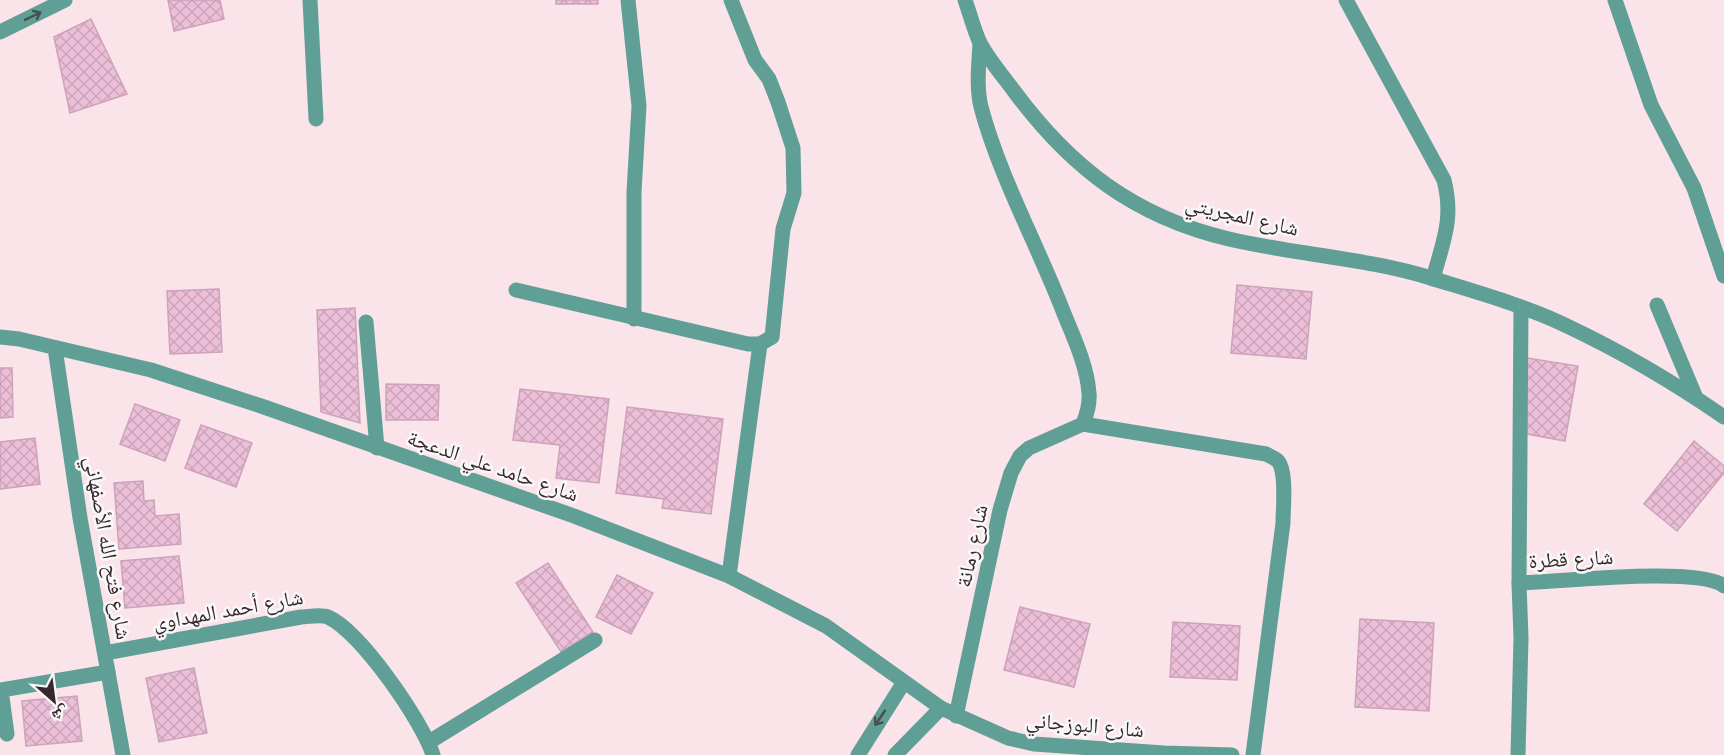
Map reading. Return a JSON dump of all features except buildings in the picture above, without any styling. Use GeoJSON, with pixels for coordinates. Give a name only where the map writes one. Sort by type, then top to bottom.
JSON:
{"type":"FeatureCollection","features":[{"type":"Feature","properties":{"kind":"street"},"geometry":{"type":"LineString","coordinates":[[0,32],[65,0]]}},
{"type":"Feature","properties":{"kind":"street"},"geometry":{"type":"LineString","coordinates":[[310,0],[316,119]]}},
{"type":"Feature","properties":{"kind":"street"},"geometry":{"type":"LineString","coordinates":[[628,0],[639,106],[634,192],[634,319]]}},
{"type":"Feature","properties":{"kind":"street"},"geometry":{"type":"LineString","coordinates":[[516,290],[634,319],[760,344],[772,337],[783,230],[794,193],[793,148],[769,79],[755,60],[731,0]]}},
{"type":"Feature","properties":{"kind":"street","name":"شارع المجريتي"},"geometry":{"type":"LineString","coordinates":[[965,0],[980,43],[1032,117],[1063,152],[1092,176],[1147,212],[1184,227],[1231,240],[1433,279],[1521,309],[1566,325],[1696,398],[1724,417]]}},
{"type":"Feature","properties":{"kind":"street"},"geometry":{"type":"LineString","coordinates":[[1346,0],[1444,180],[1449,200],[1450,219],[1433,279]]}},
{"type":"Feature","properties":{"kind":"street"},"geometry":{"type":"LineString","coordinates":[[1615,0],[1651,105],[1694,188],[1724,276]]}},
{"type":"Feature","properties":{"kind":"street"},"geometry":{"type":"LineString","coordinates":[[980,43],[978,85],[981,105],[992,139],[1062,307],[1085,372],[1089,410],[1083,424],[1266,454],[1277,460],[1284,485],[1283,523],[1253,755]]}},
{"type":"Feature","properties":{"kind":"street"},"geometry":{"type":"LineString","coordinates":[[1657,305],[1696,398]]}},
{"type":"Feature","properties":{"kind":"street"},"geometry":{"type":"LineString","coordinates":[[1519,583],[1521,309]]}},
{"type":"Feature","properties":{"kind":"street"},"geometry":{"type":"LineString","coordinates":[[366,322],[377,448]]}},
{"type":"Feature","properties":{"kind":"street","name":"شارع حامد علي الدعجة"},"geometry":{"type":"LineString","coordinates":[[0,337],[19,339],[151,370],[574,516],[729,576],[826,626],[941,708]]}},
{"type":"Feature","properties":{"kind":"street"},"geometry":{"type":"LineString","coordinates":[[729,576],[760,344]]}},
{"type":"Feature","properties":{"kind":"street","name":"شارع فتح الله الأصفهاني"},"geometry":{"type":"LineString","coordinates":[[55,348],[80,518],[123,755]]}},
{"type":"Feature","properties":{"kind":"street","name":"شارع رمانة"},"geometry":{"type":"LineString","coordinates":[[956,716],[1000,510],[1011,473],[1020,456],[1029,448],[1083,424]]}},
{"type":"Feature","properties":{"kind":"street","name":"شارع قطرة"},"geometry":{"type":"LineString","coordinates":[[1518,755],[1521,638],[1519,583],[1668,575],[1703,577],[1724,585]]}},
{"type":"Feature","properties":{"kind":"street","name":"شارع أحمد المهداوي"},"geometry":{"type":"LineString","coordinates":[[105,653],[301,617],[327,617],[348,631],[367,651],[431,749]]}},
{"type":"Feature","properties":{"kind":"street"},"geometry":{"type":"LineString","coordinates":[[431,749],[595,640]]}},
{"type":"Feature","properties":{"kind":"street"},"geometry":{"type":"LineString","coordinates":[[7,734],[1,690],[108,672]]}},
{"type":"Feature","properties":{"kind":"street"},"geometry":{"type":"LineString","coordinates":[[858,755],[904,682]]}},
{"type":"Feature","properties":{"kind":"street"},"geometry":{"type":"LineString","coordinates":[[895,755],[941,708]]}},
{"type":"Feature","properties":{"kind":"street","name":"شارع البوزجاني"},"geometry":{"type":"LineString","coordinates":[[941,708],[994,734],[1034,744],[1232,755]]}}]}
